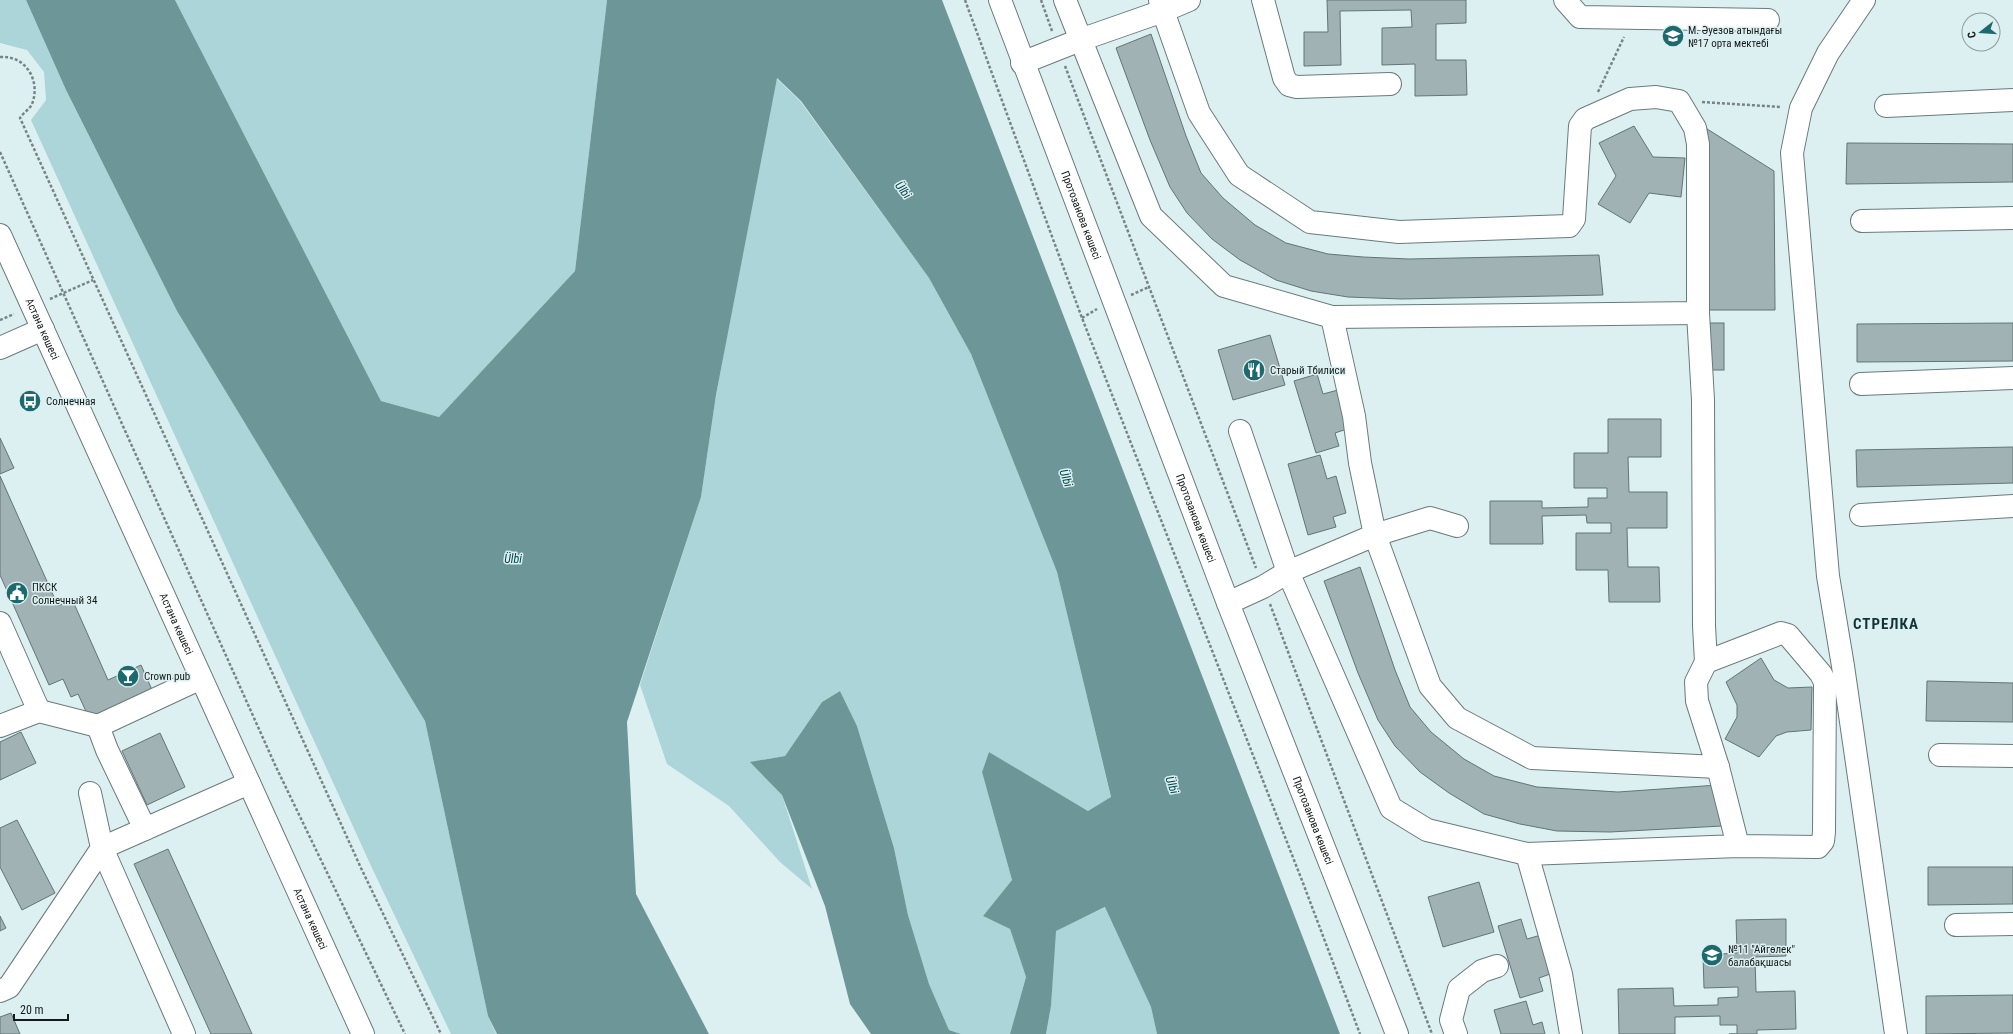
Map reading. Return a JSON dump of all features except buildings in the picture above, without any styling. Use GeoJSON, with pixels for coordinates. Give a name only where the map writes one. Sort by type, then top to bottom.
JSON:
{"type":"FeatureCollection","features":[{"type":"Feature","properties":{"kind":"street","name":"Протозанова көшесі"},"geometry":{"type":"LineString","coordinates":[[1000,0],[1022,63],[1228,603],[1397,1034]]}},
{"type":"Feature","properties":{"kind":"street"},"geometry":{"type":"LineString","coordinates":[[1065,0],[1151,216],[1224,286],[1332,317],[1698,313]]}},
{"type":"Feature","properties":{"kind":"street"},"geometry":{"type":"LineString","coordinates":[[1022,63],[1161,6],[1189,0]]}},
{"type":"Feature","properties":{"kind":"street"},"geometry":{"type":"LineString","coordinates":[[1263,0],[1284,78],[1289,85],[1297,87],[1390,84]]}},
{"type":"Feature","properties":{"kind":"street"},"geometry":{"type":"LineString","coordinates":[[1565,0],[1580,16],[1768,20]]}},
{"type":"Feature","properties":{"kind":"street"},"geometry":{"type":"LineString","coordinates":[[1864,0],[1828,53],[1801,108],[1792,152],[1828,576],[1843,666],[1896,1034]]}},
{"type":"Feature","properties":{"kind":"street"},"geometry":{"type":"LineString","coordinates":[[1161,6],[1199,112],[1239,175],[1310,222],[1400,232],[1569,226],[1574,218],[1580,126],[1584,120],[1630,99],[1656,96],[1679,101],[1695,128],[1698,144],[1698,313],[1703,400],[1704,626],[1706,662],[1696,682],[1697,701],[1718,767],[1738,846]]}},
{"type":"Feature","properties":{"kind":"street"},"geometry":{"type":"LineString","coordinates":[[1886,106],[2013,100]]}},
{"type":"Feature","properties":{"kind":"street"},"geometry":{"type":"LineString","coordinates":[[1862,221],[2013,218]]}},
{"type":"Feature","properties":{"kind":"street","name":"Астана көшесі"},"geometry":{"type":"LineString","coordinates":[[0,235],[363,1034]]}},
{"type":"Feature","properties":{"kind":"street"},"geometry":{"type":"LineString","coordinates":[[1332,317],[1354,416],[1360,462],[1375,535],[1430,686],[1457,718],[1532,758],[1718,767]]}},
{"type":"Feature","properties":{"kind":"street"},"geometry":{"type":"LineString","coordinates":[[0,348],[43,329]]}},
{"type":"Feature","properties":{"kind":"street"},"geometry":{"type":"LineString","coordinates":[[1861,384],[2013,378]]}},
{"type":"Feature","properties":{"kind":"street"},"geometry":{"type":"LineString","coordinates":[[1240,431],[1288,572],[1391,808],[1427,830],[1527,854],[1738,846],[1818,847],[1823,841],[1824,832],[1825,682],[1821,674],[1788,635],[1781,633],[1706,662]]}},
{"type":"Feature","properties":{"kind":"street"},"geometry":{"type":"LineString","coordinates":[[1861,515],[2013,506]]}},
{"type":"Feature","properties":{"kind":"street"},"geometry":{"type":"LineString","coordinates":[[1228,603],[1264,586],[1288,572],[1375,535],[1430,518],[1457,526]]}},
{"type":"Feature","properties":{"kind":"street"},"geometry":{"type":"LineString","coordinates":[[0,623],[39,711]]}},
{"type":"Feature","properties":{"kind":"street"},"geometry":{"type":"LineString","coordinates":[[0,726],[39,711],[98,726],[201,678]]}},
{"type":"Feature","properties":{"kind":"street"},"geometry":{"type":"LineString","coordinates":[[98,726],[107,750],[145,829]]}},
{"type":"Feature","properties":{"kind":"street"},"geometry":{"type":"LineString","coordinates":[[1940,755],[2013,756]]}},
{"type":"Feature","properties":{"kind":"street"},"geometry":{"type":"LineString","coordinates":[[0,991],[9,987],[102,848],[249,783]]}},
{"type":"Feature","properties":{"kind":"street"},"geometry":{"type":"LineString","coordinates":[[90,793],[102,848],[184,1034]]}},
{"type":"Feature","properties":{"kind":"street"},"geometry":{"type":"LineString","coordinates":[[1527,854],[1561,974],[1571,1034]]}},
{"type":"Feature","properties":{"kind":"street"},"geometry":{"type":"LineString","coordinates":[[1956,925],[2013,924]]}},
{"type":"Feature","properties":{"kind":"street"},"geometry":{"type":"LineString","coordinates":[[1456,1034],[1450,1020],[1459,989],[1482,971],[1497,966]]}},
{"type":"Feature","properties":{"kind":"path"},"geometry":{"type":"LineString","coordinates":[[965,0],[1082,318],[1303,883],[1360,1034]]}},
{"type":"Feature","properties":{"kind":"path"},"geometry":{"type":"LineString","coordinates":[[1041,0],[1264,586],[1432,1034]]}},
{"type":"Feature","properties":{"kind":"path"},"geometry":{"type":"LineString","coordinates":[[1584,120],[1634,16]]}},
{"type":"Feature","properties":{"kind":"path"},"geometry":{"type":"LineString","coordinates":[[0,57],[7,56],[21,62],[31,73],[36,88],[31,105],[20,118],[361,868],[441,1034]]}},
{"type":"Feature","properties":{"kind":"path"},"geometry":{"type":"LineString","coordinates":[[1679,101],[1801,108]]}},
{"type":"Feature","properties":{"kind":"path"},"geometry":{"type":"LineString","coordinates":[[0,152],[276,767],[405,1034]]}},
{"type":"Feature","properties":{"kind":"shaded area"},"geometry":{"type":"Polygon","coordinates":[[[0,0],[26,0],[66,90],[177,311],[425,721],[488,1016],[496,1034],[451,1034],[372,868],[31,120],[46,100],[44,72],[27,50],[0,43],[0,0]]]}},
{"type":"Feature","properties":{"kind":"shaded area"},"geometry":{"type":"Polygon","coordinates":[[[175,0],[607,0],[575,271],[439,417],[381,401],[175,0]]]}},
{"type":"Feature","properties":{"kind":"shaded area"},"geometry":{"type":"Polygon","coordinates":[[[776,78],[800,101],[929,278],[971,354],[1057,572],[1111,798],[1088,811],[989,752],[982,772],[1012,880],[983,916],[1010,929],[1026,977],[1010,1034],[961,1034],[949,1030],[929,984],[908,915],[894,848],[857,726],[840,691],[822,702],[785,756],[751,762],[782,795],[812,889],[780,862],[729,806],[667,764],[640,685],[701,497],[716,395],[776,78]]]}},
{"type":"Feature","properties":{"kind":"shaded area"},"geometry":{"type":"Polygon","coordinates":[[[1106,907],[1151,1007],[1157,1034],[1046,1034],[1051,1006],[1055,931],[1106,907]]]}},
{"type":"Feature","properties":{"kind":"water","name":"Ülbi"},"geometry":{"type":"Polygon","coordinates":[[[26,0],[175,0],[381,401],[439,417],[575,271],[607,0],[942,0],[1340,1034],[1157,1034],[1151,1007],[1105,907],[1056,931],[1051,1006],[1046,1034],[1010,1034],[1026,977],[1010,929],[983,916],[1012,880],[982,772],[989,752],[1088,811],[1111,797],[1057,572],[971,354],[929,278],[801,101],[777,78],[716,395],[701,497],[627,722],[636,894],[709,1034],[497,1034],[488,1016],[425,721],[177,311],[66,90],[26,0]]]}},
{"type":"Feature","properties":{"kind":"water"},"geometry":{"type":"Polygon","coordinates":[[[840,691],[857,726],[894,848],[908,915],[929,984],[949,1030],[961,1034],[871,1034],[850,1004],[825,906],[782,795],[750,762],[785,756],[822,702],[840,691]]]}},
{"type":"Feature","properties":{"kind":"place","name":"М. Әуезов атындағы №17 орта мектебі"},"geometry":{"type":"Point","coordinates":[1673,36]}},
{"type":"Feature","properties":{"kind":"place","name":"Старый Тбилиси"},"geometry":{"type":"Point","coordinates":[1254,370]}},
{"type":"Feature","properties":{"kind":"place","name":"Солнечная"},"geometry":{"type":"Point","coordinates":[30,401]}},
{"type":"Feature","properties":{"kind":"place","name":"ПКСК Солнечный 34"},"geometry":{"type":"Point","coordinates":[17,593]}},
{"type":"Feature","properties":{"kind":"place","name":"Crown pub"},"geometry":{"type":"Point","coordinates":[128,676]}},
{"type":"Feature","properties":{"kind":"place","name":"№11 \"Айгөлек\" балабақшасы"},"geometry":{"type":"Point","coordinates":[1712,955]}},
{"type":"Feature","properties":{"kind":"district","name":"СТРЕЛКА"},"geometry":{"type":"Point","coordinates":[1886,624]}}]}
